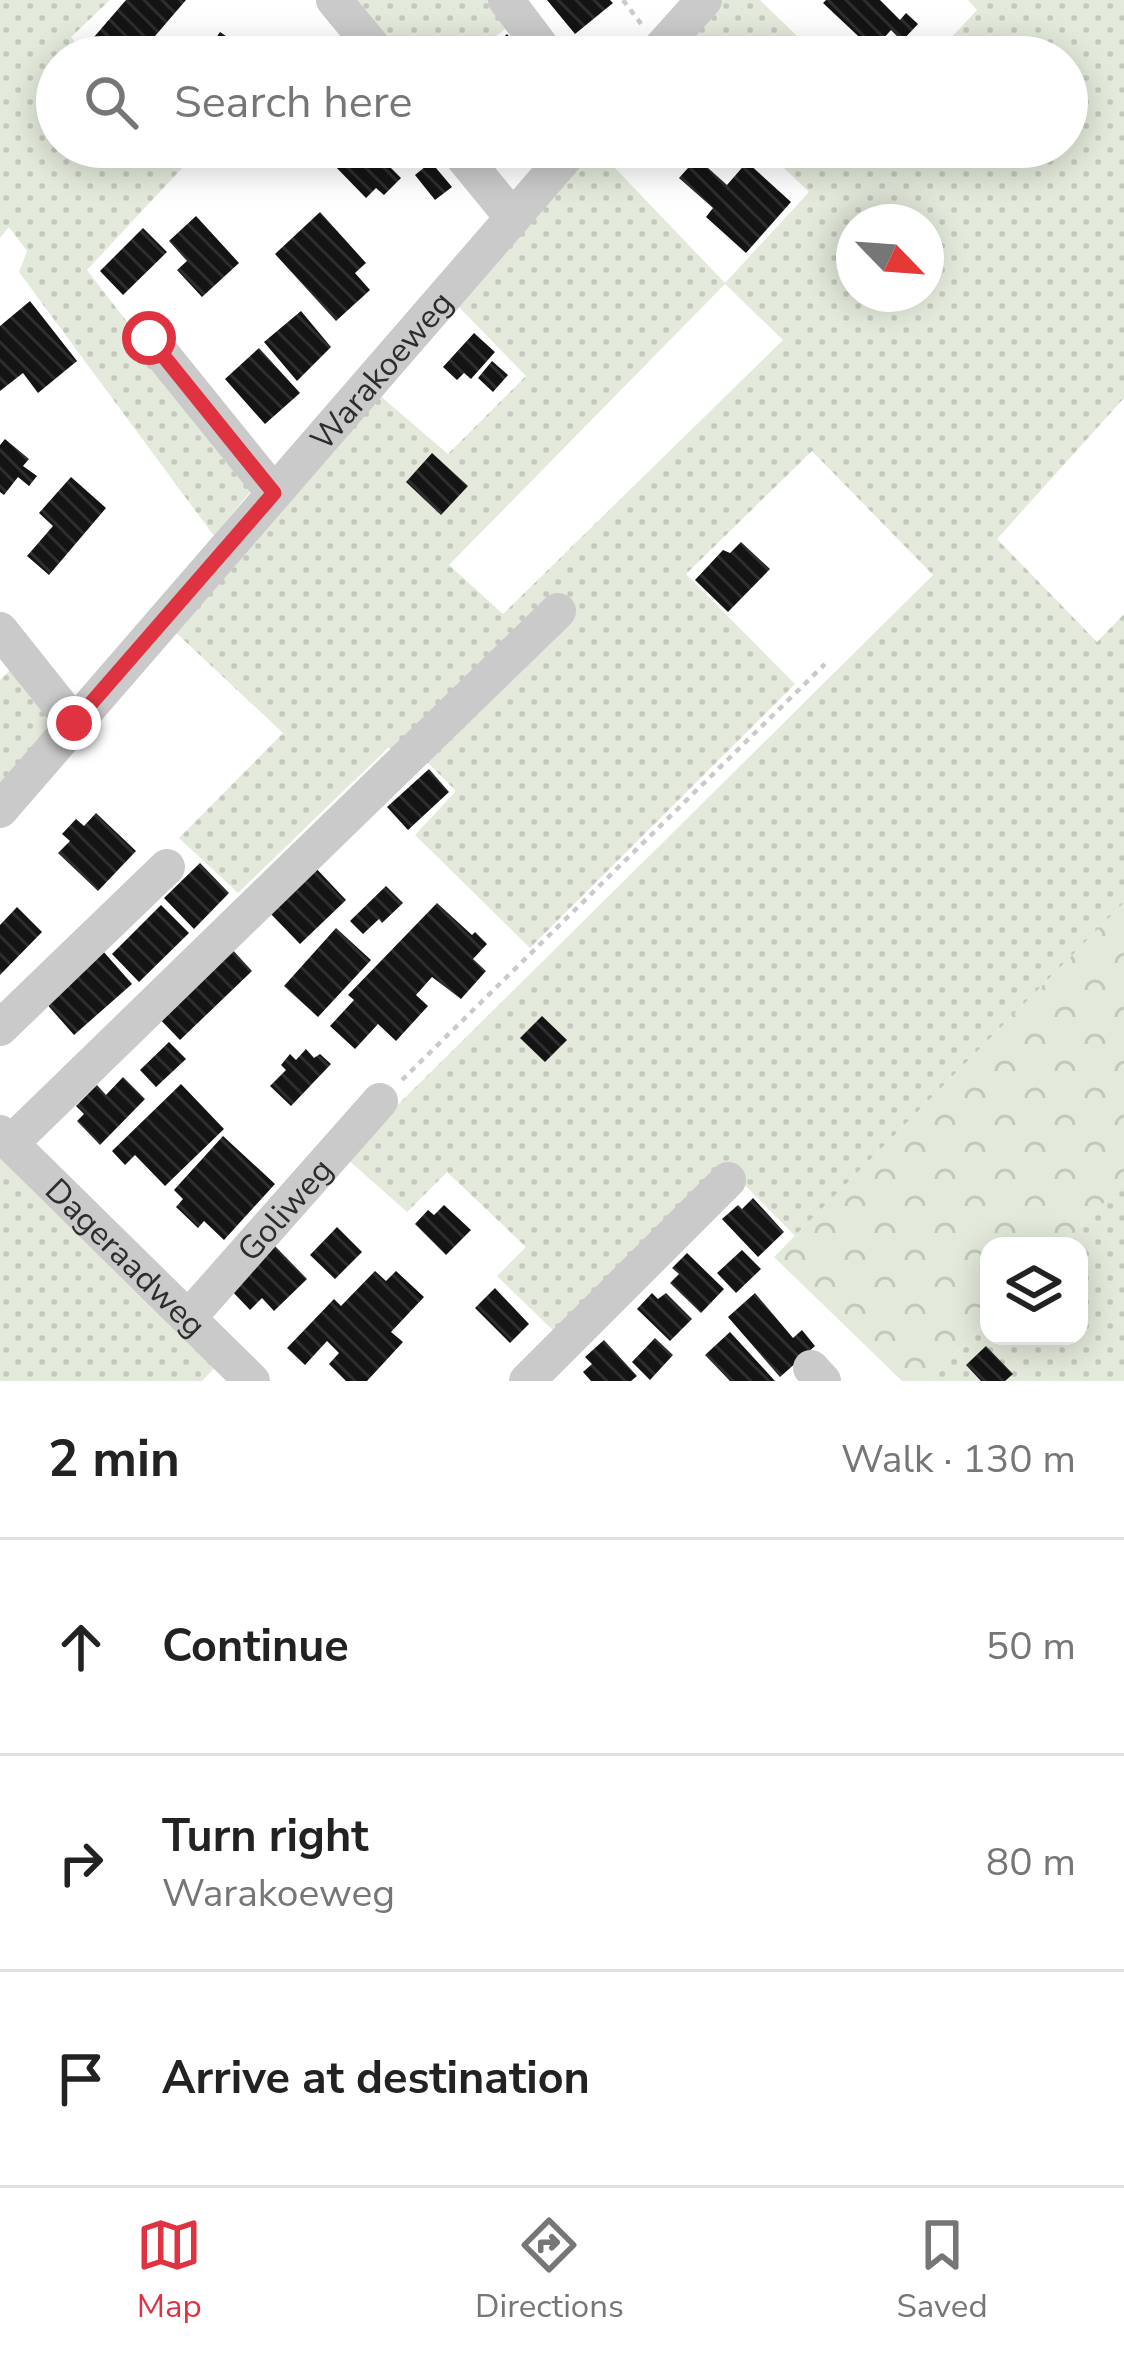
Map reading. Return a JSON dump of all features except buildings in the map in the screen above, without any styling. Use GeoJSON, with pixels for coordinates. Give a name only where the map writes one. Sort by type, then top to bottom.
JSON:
{"type":"FeatureCollection","features":[{"type":"Feature","properties":{"kind":"street"},"geometry":{"type":"LineString","coordinates":[[334,0],[364,36]]}},
{"type":"Feature","properties":{"kind":"street"},"geometry":{"type":"LineString","coordinates":[[506,0],[533,36]]}},
{"type":"Feature","properties":{"kind":"street"},"geometry":{"type":"LineString","coordinates":[[672,36],[704,0]]}},
{"type":"Feature","properties":{"kind":"street"},"geometry":{"type":"LineString","coordinates":[[472,168],[513,218]]}},
{"type":"Feature","properties":{"kind":"street","name":"Warakoeweg"},"geometry":{"type":"LineString","coordinates":[[0,810],[556,168]]}},
{"type":"Feature","properties":{"kind":"street"},"geometry":{"type":"LineString","coordinates":[[149,338],[274,493]]}},
{"type":"Feature","properties":{"kind":"street"},"geometry":{"type":"LineString","coordinates":[[5,1138],[558,611]]}},
{"type":"Feature","properties":{"kind":"street"},"geometry":{"type":"LineString","coordinates":[[0,630],[74,723]]}},
{"type":"Feature","properties":{"kind":"street"},"geometry":{"type":"LineString","coordinates":[[0,1028],[167,867]]}},
{"type":"Feature","properties":{"kind":"street","name":"Goliweg"},"geometry":{"type":"LineString","coordinates":[[189,1317],[380,1101]]}},
{"type":"Feature","properties":{"kind":"street","name":"Dageraadweg"},"geometry":{"type":"LineString","coordinates":[[5,1138],[189,1317],[236,1375]]}},
{"type":"Feature","properties":{"kind":"street"},"geometry":{"type":"LineString","coordinates":[[527,1381],[728,1180]]}},
{"type":"Feature","properties":{"kind":"path"},"geometry":{"type":"LineString","coordinates":[[380,1101],[825,664]]}},
{"type":"Feature","properties":{"kind":"green space"},"geometry":{"type":"Polygon","coordinates":[[[0,0],[110,0],[72,36],[36,36],[36,168],[182,168],[87,270],[254,487],[214,536],[19,272],[27,251],[9,227],[0,238],[0,0]]]}},
{"type":"Feature","properties":{"kind":"green space"},"geometry":{"type":"Polygon","coordinates":[[[347,0],[493,0],[512,24],[496,36],[376,36],[347,0]]]}},
{"type":"Feature","properties":{"kind":"green space"},"geometry":{"type":"Polygon","coordinates":[[[723,0],[760,0],[797,36],[691,36],[723,0]]]}},
{"type":"Feature","properties":{"kind":"green space"},"geometry":{"type":"Polygon","coordinates":[[[968,0],[1124,0],[1124,398],[997,539],[1097,642],[1124,614],[1124,903],[795,1236],[727,1167],[560,1337],[497,1276],[526,1247],[447,1172],[407,1212],[345,1157],[933,575],[812,451],[686,574],[795,684],[530,948],[415,835],[456,791],[425,760],[413,771],[389,747],[238,893],[179,838],[283,733],[171,628],[378,394],[448,454],[526,376],[457,305],[577,168],[615,168],[725,283],[809,192],[784,168],[1088,168],[1088,36],[953,36],[977,10],[968,0]],[[725,284],[449,565],[503,614],[783,340],[725,284]]]}},
{"type":"Feature","properties":{"kind":"green space"},"geometry":{"type":"Polygon","coordinates":[[[14,666],[60,722],[0,789],[0,680],[14,666]]]}},
{"type":"Feature","properties":{"kind":"green space"},"geometry":{"type":"Polygon","coordinates":[[[1124,903],[1124,1182],[1070,1237],[980,1237],[980,1328],[929,1381],[902,1381],[774,1257],[1124,903]]]}},
{"type":"Feature","properties":{"kind":"green space"},"geometry":{"type":"Polygon","coordinates":[[[0,1155],[219,1363],[202,1381],[0,1381],[0,1155]]]}},
{"type":"Feature","properties":{"kind":"green space"},"geometry":{"type":"Polygon","coordinates":[[[1124,1182],[1124,1381],[929,1381],[980,1328],[980,1345],[1088,1345],[1088,1237],[1070,1237],[1124,1182]]]}},
{"type":"Feature","properties":{"kind":"route"},"geometry":{"type":"LineString","coordinates":[[74,723],[274,493],[149,338]]}}]}
